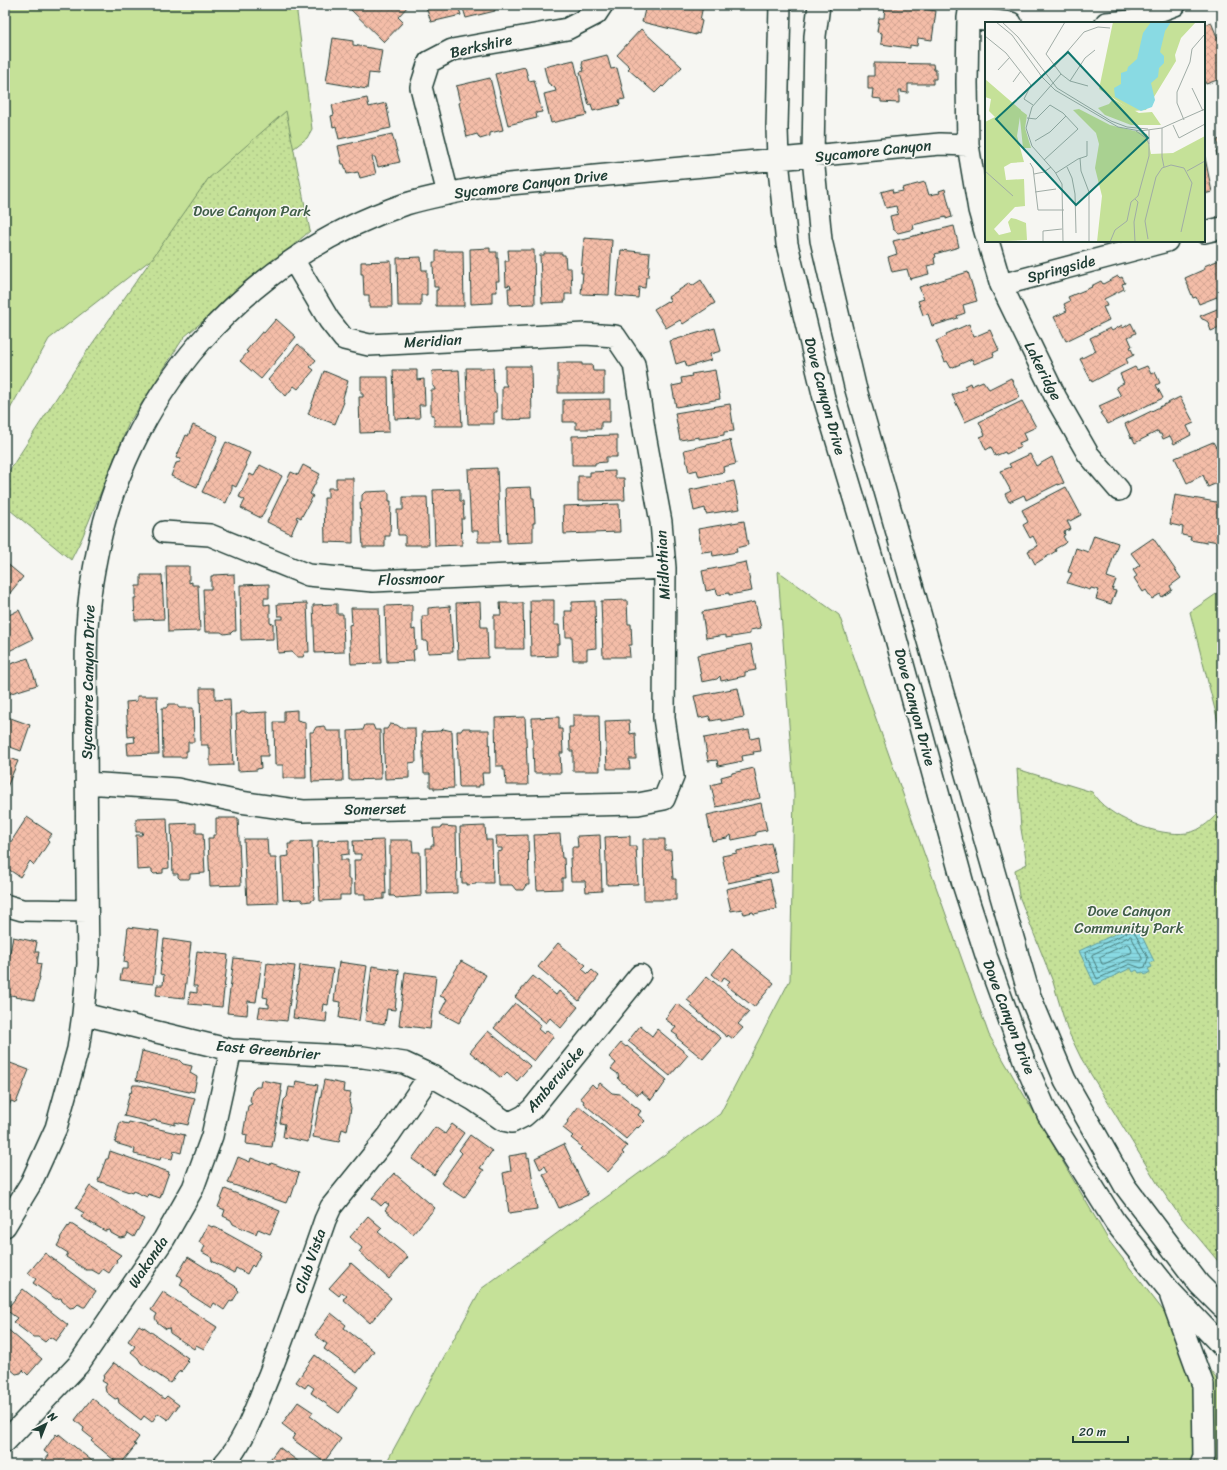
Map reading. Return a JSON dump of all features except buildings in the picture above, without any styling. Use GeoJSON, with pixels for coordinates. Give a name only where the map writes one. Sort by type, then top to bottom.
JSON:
{"type":"FeatureCollection","features":[{"type":"Feature","properties":{"kind":"street","name":"Dove Canyon Drive"},"geometry":{"type":"LineString","coordinates":[[780,5],[776,128],[787,244],[824,398],[895,634],[963,884],[987,958],[1025,1062],[1048,1115],[1115,1222],[1168,1289],[1222,1346]]}},
{"type":"Feature","properties":{"kind":"street","name":"Dove Canyon Drive"},"geometry":{"type":"LineString","coordinates":[[819,5],[815,36],[813,157],[821,240],[855,386],[1029,994],[1065,1080],[1125,1186],[1200,1284],[1222,1307]]}},
{"type":"Feature","properties":{"kind":"street"},"geometry":{"type":"LineString","coordinates":[[1119,22],[1132,21],[1175,5]]}},
{"type":"Feature","properties":{"kind":"street","name":"Berkshire"},"geometry":{"type":"LineString","coordinates":[[448,194],[421,87],[429,62],[452,50],[567,28],[599,10]]}},
{"type":"Feature","properties":{"kind":"street"},"geometry":{"type":"LineString","coordinates":[[985,231],[979,210],[968,145],[966,83],[969,12],[1007,22]]}},
{"type":"Feature","properties":{"kind":"street","name":"Sycamore Canyon"},"geometry":{"type":"LineString","coordinates":[[778,160],[940,144],[968,145]]}},
{"type":"Feature","properties":{"kind":"street","name":"Sycamore Canyon Drive"},"geometry":{"type":"LineString","coordinates":[[5,1226],[30,1183],[56,1128],[78,1049],[83,1014],[88,964],[86,648],[90,597],[95,564],[102,529],[112,493],[125,461],[138,432],[175,373],[200,342],[246,296],[267,279],[339,233],[362,222],[408,204],[488,186],[778,160]]}},
{"type":"Feature","properties":{"kind":"street"},"geometry":{"type":"LineString","coordinates":[[1205,232],[1222,228]]}},
{"type":"Feature","properties":{"kind":"street","name":"Lakeridge"},"geometry":{"type":"LineString","coordinates":[[988,242],[1001,285],[1056,398],[1088,454],[1119,490]]}},
{"type":"Feature","properties":{"kind":"street","name":"Springside"},"geometry":{"type":"LineString","coordinates":[[1001,285],[1163,242]]}},
{"type":"Feature","properties":{"kind":"street","name":"Meridian"},"geometry":{"type":"LineString","coordinates":[[294,261],[330,320],[344,339],[376,344],[585,334],[616,336]]}},
{"type":"Feature","properties":{"kind":"street","name":"Midlothian"},"geometry":{"type":"LineString","coordinates":[[616,336],[634,364],[661,522],[665,568],[664,718],[673,777],[664,799]]}},
{"type":"Feature","properties":{"kind":"street","name":"Flossmoor"},"geometry":{"type":"LineString","coordinates":[[164,532],[210,535],[308,575],[373,581],[665,568]]}},
{"type":"Feature","properties":{"kind":"street","name":"Somerset"},"geometry":{"type":"LineString","coordinates":[[86,783],[177,789],[240,802],[303,811],[638,804],[664,799]]}},
{"type":"Feature","properties":{"kind":"street"},"geometry":{"type":"LineString","coordinates":[[5,905],[22,910],[87,911]]}},
{"type":"Feature","properties":{"kind":"street","name":"Amberwicke"},"geometry":{"type":"LineString","coordinates":[[430,1075],[474,1100],[503,1120],[512,1122],[524,1116],[532,1108],[640,975]]}},
{"type":"Feature","properties":{"kind":"street","name":"East Greenbrier"},"geometry":{"type":"LineString","coordinates":[[83,1014],[231,1050],[363,1057],[404,1063],[430,1075]]}},
{"type":"Feature","properties":{"kind":"street","name":"Wakonda"},"geometry":{"type":"LineString","coordinates":[[5,1442],[78,1365],[168,1233],[193,1188],[212,1136],[231,1050]]}},
{"type":"Feature","properties":{"kind":"street","name":"Club Vista"},"geometry":{"type":"LineString","coordinates":[[223,1465],[242,1438],[251,1420],[331,1207],[389,1135],[430,1075]]}},
{"type":"Feature","properties":{"kind":"street"},"geometry":{"type":"LineString","coordinates":[[1168,1289],[1203,1385],[1204,1457],[1201,1465]]}},
{"type":"Feature","properties":{"kind":"green space"},"geometry":{"type":"Polygon","coordinates":[[[5,5],[296,5],[312,129],[307,138],[49,339],[5,418],[5,5]]]}},
{"type":"Feature","properties":{"kind":"green space","name":"Dove Canyon Park"},"geometry":{"type":"Polygon","coordinates":[[[286,111],[310,231],[184,337],[129,423],[82,538],[71,560],[5,506],[5,477],[85,354],[208,179],[286,111]]]}},
{"type":"Feature","properties":{"kind":"green space"},"geometry":{"type":"Polygon","coordinates":[[[778,571],[839,615],[989,1035],[1109,1241],[1222,1386],[1222,1465],[385,1465],[481,1289],[720,1114],[790,980],[794,794],[778,571]]]}},
{"type":"Feature","properties":{"kind":"green space"},"geometry":{"type":"Polygon","coordinates":[[[1222,590],[1222,737],[1190,612],[1222,590]]]}},
{"type":"Feature","properties":{"kind":"green space","name":"Dove Canyon Community Park"},"geometry":{"type":"Polygon","coordinates":[[[1017,769],[1092,792],[1109,810],[1121,817],[1134,824],[1162,832],[1187,833],[1198,830],[1207,824],[1222,809],[1222,1266],[1177,1212],[1159,1186],[1081,1058],[1067,1029],[1053,982],[1019,896],[1015,870],[1027,864],[1021,829],[1017,769]]]}},
{"type":"Feature","properties":{"kind":"water"},"geometry":{"type":"Polygon","coordinates":[[[1136,924],[1154,961],[1150,963],[1152,967],[1148,969],[1150,972],[1145,975],[1143,972],[1139,973],[1137,970],[1133,972],[1131,968],[1095,985],[1079,951],[1136,924]]]}}]}
